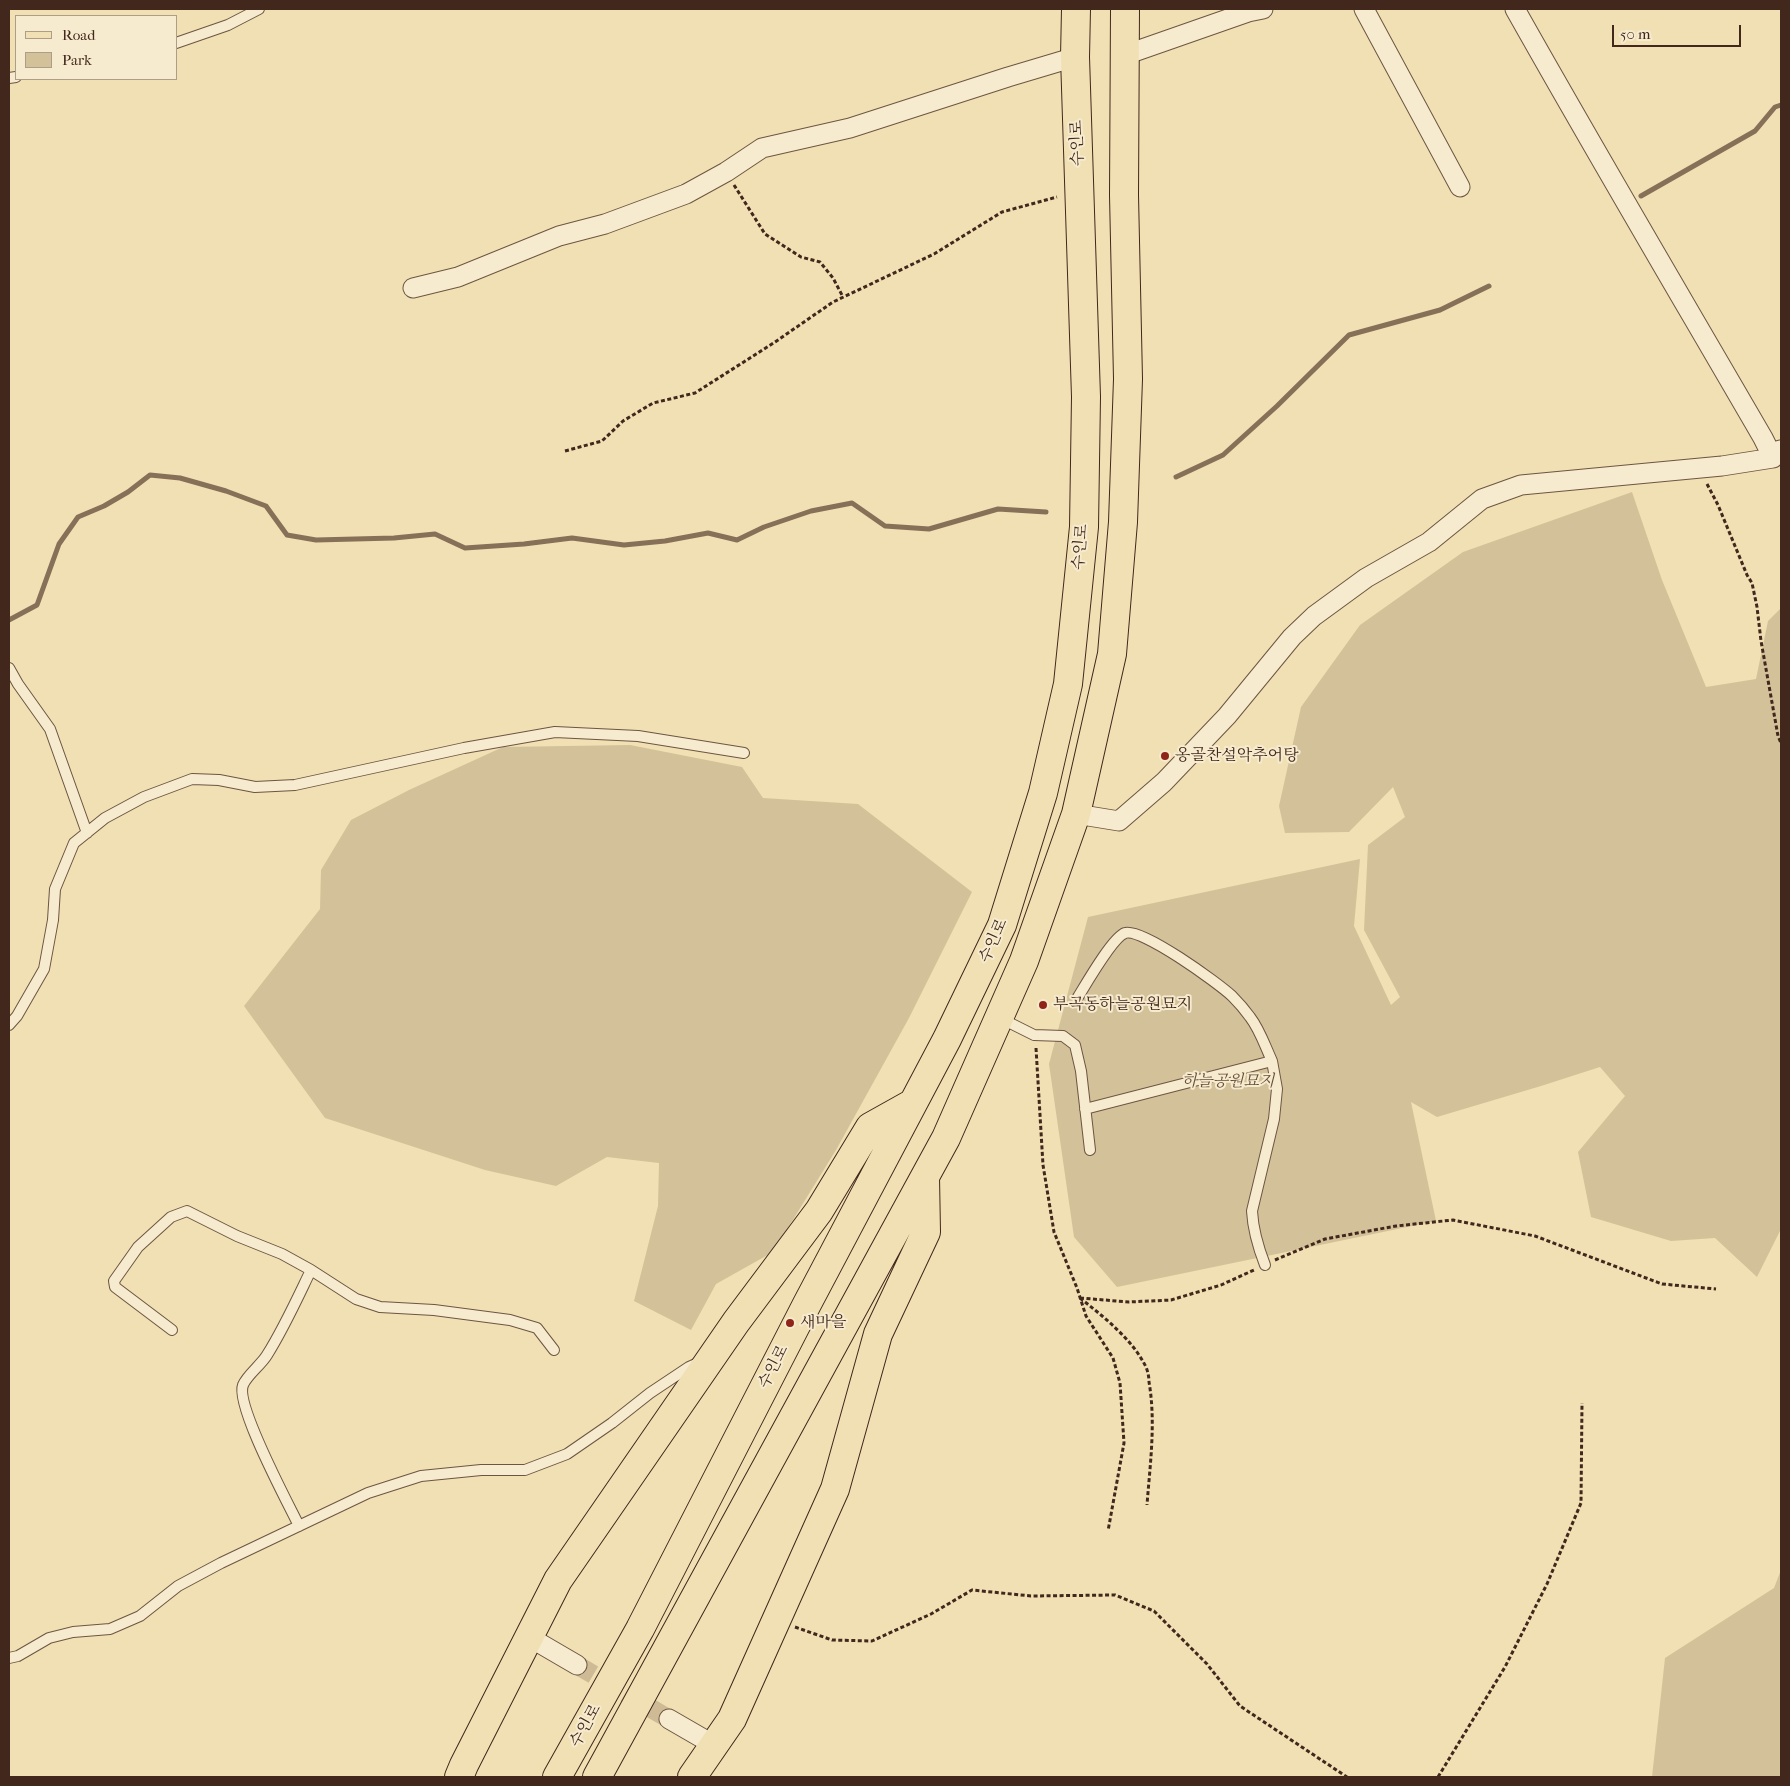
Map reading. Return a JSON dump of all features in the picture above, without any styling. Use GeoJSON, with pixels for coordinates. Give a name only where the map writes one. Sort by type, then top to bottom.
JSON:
{"type":"FeatureCollection","features":[{"type":"Feature","properties":{"kind":"main road"},"geometry":{"type":"LineString","coordinates":[[1062,9],[1076,58]]}},
{"type":"Feature","properties":{"kind":"main road","name":"수인로"},"geometry":{"type":"LineString","coordinates":[[557,1777],[640,1629],[807,1304],[947,1039],[1002,925],[1043,793],[1068,684],[1083,536],[1086,398],[1076,9]]}},
{"type":"Feature","properties":{"kind":"main road","name":"수인로"},"geometry":{"type":"LineString","coordinates":[[598,1777],[946,1138],[1024,961],[1076,814],[1112,654],[1122,522],[1128,379],[1124,195],[1125,9]]}},
{"type":"Feature","properties":{"kind":"main road"},"geometry":{"type":"LineString","coordinates":[[460,1777],[464,1765],[558,1580],[710,1358],[819,1211],[870,1127],[914,1103]]}},
{"type":"Feature","properties":{"kind":"main road"},"geometry":{"type":"LineString","coordinates":[[692,1777],[732,1719],[835,1489],[878,1334],[926,1232],[925,1176]]}},
{"type":"Feature","properties":{"kind":"street"},"geometry":{"type":"LineString","coordinates":[[1125,55],[1248,12],[1263,9]]}},
{"type":"Feature","properties":{"kind":"street"},"geometry":{"type":"LineString","coordinates":[[1364,9],[1460,187]]}},
{"type":"Feature","properties":{"kind":"street"},"geometry":{"type":"LineString","coordinates":[[1515,9],[1622,198],[1667,271],[1763,438],[1777,453]]}},
{"type":"Feature","properties":{"kind":"street"},"geometry":{"type":"LineString","coordinates":[[412,288],[458,277],[559,236],[614,221],[686,194],[726,172],[762,148],[850,128],[1008,77],[1076,58]]}},
{"type":"Feature","properties":{"kind":"street"},"geometry":{"type":"LineString","coordinates":[[1076,814],[1119,821],[1164,782],[1227,716],[1292,637],[1314,616],[1366,578],[1430,542],[1482,499],[1521,485],[1698,468],[1777,453]]}},
{"type":"Feature","properties":{"kind":"street"},"geometry":{"type":"LineString","coordinates":[[529,1637],[577,1665]]}},
{"type":"Feature","properties":{"kind":"street"},"geometry":{"type":"LineString","coordinates":[[669,1719],[714,1745]]}},
{"type":"Feature","properties":{"kind":"lane"},"geometry":{"type":"LineString","coordinates":[[178,42],[228,25],[259,9]]}},
{"type":"Feature","properties":{"kind":"lane"},"geometry":{"type":"LineString","coordinates":[[9,668],[50,729],[87,833]]}},
{"type":"Feature","properties":{"kind":"lane"},"geometry":{"type":"LineString","coordinates":[[9,1025],[17,1016],[44,968],[55,889],[74,843],[104,818],[144,797],[192,780],[219,780],[255,787],[295,785],[464,748],[555,732],[638,736],[744,753]]}},
{"type":"Feature","properties":{"kind":"lane"},"geometry":{"type":"LineString","coordinates":[[1078,997],[1121,935],[1128,932],[1136,932],[1158,944],[1211,980],[1233,997],[1250,1016],[1262,1036],[1272,1061],[1277,1089],[1274,1119],[1252,1211],[1253,1226],[1265,1265]]}},
{"type":"Feature","properties":{"kind":"lane"},"geometry":{"type":"LineString","coordinates":[[999,1018],[1034,1035],[1063,1036],[1075,1045],[1090,1150]]}},
{"type":"Feature","properties":{"kind":"lane"},"geometry":{"type":"LineString","coordinates":[[1085,1108],[1272,1061]]}},
{"type":"Feature","properties":{"kind":"lane"},"geometry":{"type":"LineString","coordinates":[[172,1330],[115,1288],[114,1281],[138,1246],[171,1217],[187,1211],[237,1236],[282,1254],[356,1298],[380,1307],[434,1310],[510,1320],[537,1328],[554,1350]]}},
{"type":"Feature","properties":{"kind":"lane"},"geometry":{"type":"LineString","coordinates":[[299,1526],[253,1428],[243,1401],[243,1386],[266,1357],[284,1327],[311,1270]]}},
{"type":"Feature","properties":{"kind":"lane"},"geometry":{"type":"LineString","coordinates":[[9,1658],[18,1656],[49,1638],[73,1632],[110,1629],[140,1616],[178,1586],[221,1563],[368,1492],[421,1476],[481,1470],[525,1470],[567,1454],[681,1372],[710,1358]]}},
{"type":"Feature","properties":{"kind":"path"},"geometry":{"type":"LineString","coordinates":[[726,172],[765,234],[801,257],[820,262],[834,278],[843,297]]}},
{"type":"Feature","properties":{"kind":"path"},"geometry":{"type":"LineString","coordinates":[[565,451],[602,441],[623,421],[653,403],[695,393],[775,342],[832,302],[934,254],[1002,212],[1080,191]]}},
{"type":"Feature","properties":{"kind":"path"},"geometry":{"type":"LineString","coordinates":[[1698,468],[1718,505],[1747,575],[1752,582],[1769,689],[1781,743]]}},
{"type":"Feature","properties":{"kind":"path"},"geometry":{"type":"LineString","coordinates":[[1034,1035],[1038,1070],[1043,1165],[1054,1232],[1086,1316],[1113,1358],[1120,1383],[1124,1442],[1108,1531]]}},
{"type":"Feature","properties":{"kind":"path"},"geometry":{"type":"LineString","coordinates":[[1080,1298],[1129,1302],[1170,1300],[1221,1284],[1325,1239],[1396,1226],[1453,1220],[1535,1236],[1662,1284],[1716,1289]]}},
{"type":"Feature","properties":{"kind":"path"},"geometry":{"type":"LineString","coordinates":[[1080,1298],[1110,1323],[1133,1347],[1147,1369],[1152,1398],[1151,1452],[1147,1505]]}},
{"type":"Feature","properties":{"kind":"path"},"geometry":{"type":"LineString","coordinates":[[1438,1777],[1505,1667],[1547,1584],[1581,1503],[1582,1403]]}},
{"type":"Feature","properties":{"kind":"path"},"geometry":{"type":"LineString","coordinates":[[776,1621],[832,1640],[872,1641],[931,1614],[972,1590],[1031,1596],[1115,1595],[1154,1611],[1207,1664],[1240,1706],[1347,1777]]}},
{"type":"Feature","properties":{"kind":"green space","name":"하늘공원묘지"},"geometry":{"type":"Polygon","coordinates":[[[1632,492],[1662,580],[1706,687],[1756,679],[1768,621],[1781,608],[1781,1229],[1757,1277],[1715,1238],[1671,1241],[1591,1217],[1578,1152],[1625,1096],[1600,1067],[1437,1117],[1411,1102],[1436,1221],[1117,1287],[1074,1237],[1049,1064],[1088,917],[1360,859],[1354,926],[1391,1005],[1400,997],[1364,930],[1368,845],[1405,817],[1393,787],[1349,832],[1285,833],[1279,806],[1301,707],[1360,625],[1463,552],[1632,492]]]}},
{"type":"Feature","properties":{"kind":"green space"},"geometry":{"type":"Polygon","coordinates":[[[630,745],[742,767],[763,798],[858,804],[972,892],[909,1018],[836,1150],[773,1252],[716,1284],[691,1330],[634,1301],[658,1206],[659,1163],[607,1157],[556,1186],[485,1170],[325,1118],[244,1006],[320,909],[321,870],[351,820],[409,790],[503,747],[630,745]]]}},
{"type":"Feature","properties":{"kind":"green space"},"geometry":{"type":"Polygon","coordinates":[[[1781,1570],[1781,1777],[1652,1777],[1665,1658],[1774,1588],[1781,1570]]]}},
{"type":"Feature","properties":{"kind":"waterway"},"geometry":{"type":"LineString","coordinates":[[1641,196],[1755,131],[1775,107],[1781,105]]}},
{"type":"Feature","properties":{"kind":"waterway"},"geometry":{"type":"LineString","coordinates":[[1176,477],[1223,455],[1277,406],[1349,335],[1440,310],[1489,286]]}},
{"type":"Feature","properties":{"kind":"waterway"},"geometry":{"type":"LineString","coordinates":[[9,620],[37,605],[59,544],[78,517],[104,506],[128,492],[150,475],[180,478],[226,491],[266,506],[287,535],[316,540],[394,538],[435,534],[465,548],[524,544],[572,538],[624,545],[665,541],[708,533],[737,540],[764,527],[811,511],[852,503],[885,526],[929,529],[998,509],[1046,512]]}},
{"type":"Feature","properties":{"kind":"tunnel"},"geometry":{"type":"LineString","coordinates":[[577,1665],[669,1719]]}},
{"type":"Feature","properties":{"kind":"place","name":"옹골찬설악추어탕"},"geometry":{"type":"Point","coordinates":[1165,756]}},
{"type":"Feature","properties":{"kind":"place","name":"부곡동하늘공원묘지"},"geometry":{"type":"Point","coordinates":[1043,1005]}},
{"type":"Feature","properties":{"kind":"place","name":"새마을"},"geometry":{"type":"Point","coordinates":[790,1323]}}]}
